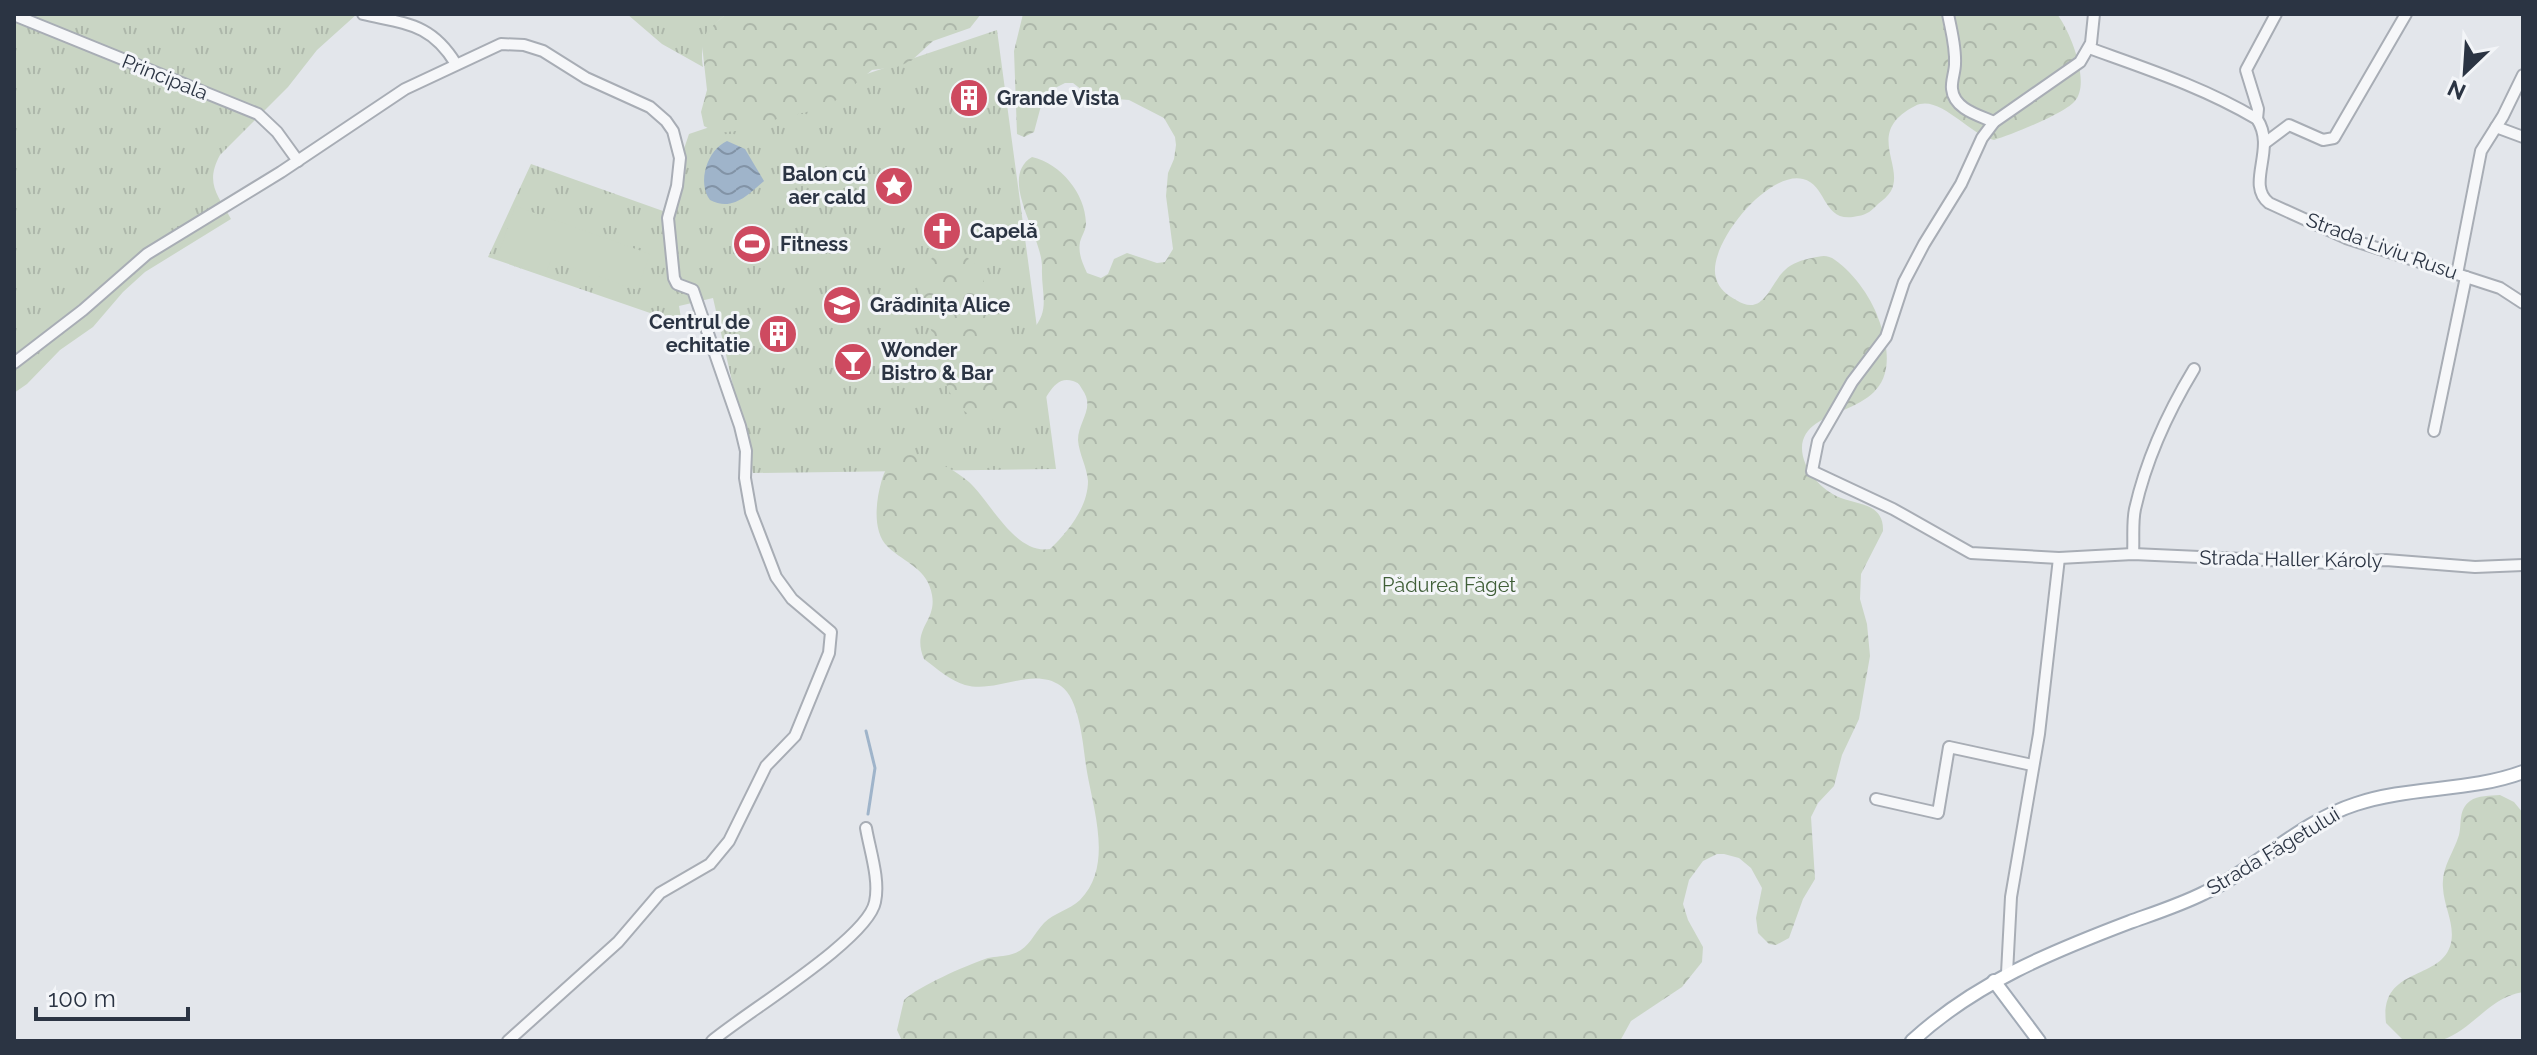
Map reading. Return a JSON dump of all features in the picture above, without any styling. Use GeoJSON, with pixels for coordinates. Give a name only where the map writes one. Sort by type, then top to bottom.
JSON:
{"type":"FeatureCollection","features":[{"type":"Feature","properties":{"kind":"main road","name":"Strada Făgetului"},"geometry":{"type":"LineString","coordinates":[[1912,1041],[1937,1020],[2007,973],[2203,894],[2242,873],[2332,814],[2357,803],[2504,779],[2523,772]]}},
{"type":"Feature","properties":{"kind":"main road"},"geometry":{"type":"LineString","coordinates":[[1994,981],[2039,1041]]}},
{"type":"Feature","properties":{"kind":"street"},"geometry":{"type":"LineString","coordinates":[[363,14],[430,32],[440,40],[456,64]]}},
{"type":"Feature","properties":{"kind":"street"},"geometry":{"type":"LineString","coordinates":[[1948,14],[1955,49],[1951,87],[1955,100],[1966,109],[1994,122],[2080,62],[2089,48],[2094,14]]}},
{"type":"Feature","properties":{"kind":"street","name":"Strada Liviu Rusu"},"geometry":{"type":"LineString","coordinates":[[2276,14],[2246,70],[2265,143],[2258,186],[2262,198],[2346,238],[2500,288],[2523,303]]}},
{"type":"Feature","properties":{"kind":"street"},"geometry":{"type":"LineString","coordinates":[[2265,143],[2289,125],[2323,140],[2334,138],[2406,14]]}},
{"type":"Feature","properties":{"kind":"street","name":"Principala"},"geometry":{"type":"LineString","coordinates":[[14,15],[258,114],[277,132],[298,161]]}},
{"type":"Feature","properties":{"kind":"street"},"geometry":{"type":"LineString","coordinates":[[14,363],[83,310],[147,254],[298,161],[405,89],[501,44],[533,47],[552,55],[586,78],[650,107],[670,126],[680,158],[677,186],[668,218],[674,278],[677,284],[693,290],[740,426],[746,451],[745,478],[751,512],[776,577],[792,599],[831,632],[829,653],[795,736],[766,766],[729,841],[710,864],[660,893],[618,942],[508,1041]]}},
{"type":"Feature","properties":{"kind":"street"},"geometry":{"type":"LineString","coordinates":[[2089,48],[2182,81],[2257,119]]}},
{"type":"Feature","properties":{"kind":"street"},"geometry":{"type":"LineString","coordinates":[[2434,431],[2481,151],[2523,75]]}},
{"type":"Feature","properties":{"kind":"street","name":"Strada Haller Károly"},"geometry":{"type":"LineString","coordinates":[[1994,122],[1982,138],[1961,184],[1904,282],[1886,337],[1852,382],[1818,441],[1812,471],[1893,509],[1971,553],[2059,558],[2133,554],[2331,563],[2386,560],[2475,567],[2523,565]]}},
{"type":"Feature","properties":{"kind":"street"},"geometry":{"type":"LineString","coordinates":[[2496,127],[2523,137]]}},
{"type":"Feature","properties":{"kind":"street"},"geometry":{"type":"LineString","coordinates":[[2133,554],[2135,511],[2160,435],[2194,369]]}},
{"type":"Feature","properties":{"kind":"street"},"geometry":{"type":"LineString","coordinates":[[2007,973],[2011,897],[2039,734],[2059,558]]}},
{"type":"Feature","properties":{"kind":"street"},"geometry":{"type":"LineString","coordinates":[[1876,799],[1938,813],[1949,747],[2032,765]]}},
{"type":"Feature","properties":{"kind":"street"},"geometry":{"type":"LineString","coordinates":[[712,1041],[837,949],[871,913],[876,900],[866,828]]}},
{"type":"Feature","properties":{"kind":"green space"},"geometry":{"type":"Polygon","coordinates":[[[14,14],[357,14],[317,50],[288,87],[220,155],[213,181],[231,219],[145,272],[93,327],[60,350],[14,393],[14,14]]]}},
{"type":"Feature","properties":{"kind":"green space"},"geometry":{"type":"Polygon","coordinates":[[[627,14],[726,14],[706,37],[702,50],[703,67],[662,44],[627,14]]]}},
{"type":"Feature","properties":{"kind":"green space"},"geometry":{"type":"Polygon","coordinates":[[[726,14],[981,14],[970,28],[933,41],[911,61],[897,67],[872,70],[835,101],[755,129],[717,133],[704,126],[701,112],[707,90],[702,45],[707,31],[726,14]]]}},
{"type":"Feature","properties":{"kind":"green space","name":"Pădurea Făget"},"geometry":{"type":"Polygon","coordinates":[[[1023,14],[2057,14],[2068,32],[2080,71],[2079,94],[2068,107],[2036,124],[1994,140],[1984,137],[1934,105],[1915,106],[1900,116],[1892,127],[1889,148],[1894,181],[1890,193],[1871,210],[1858,216],[1838,215],[1811,183],[1803,179],[1789,179],[1773,186],[1743,213],[1720,248],[1715,264],[1716,278],[1724,291],[1753,305],[1765,297],[1791,265],[1818,257],[1832,258],[1856,280],[1868,297],[1880,323],[1887,356],[1883,379],[1871,395],[1820,421],[1807,432],[1802,448],[1805,464],[1820,485],[1834,495],[1870,507],[1880,515],[1883,531],[1861,574],[1860,599],[1867,624],[1870,656],[1859,719],[1842,755],[1834,786],[1818,803],[1811,817],[1815,879],[1803,899],[1789,938],[1776,945],[1769,944],[1758,933],[1756,918],[1762,888],[1751,868],[1739,858],[1717,854],[1703,861],[1689,880],[1683,904],[1703,947],[1702,962],[1682,987],[1631,1021],[1620,1041],[902,1041],[897,1030],[904,1000],[966,966],[1021,950],[1048,920],[1080,900],[1090,887],[1099,856],[1097,821],[1080,726],[1068,693],[1061,686],[1038,679],[977,687],[965,685],[924,659],[920,640],[933,604],[930,586],[915,567],[888,547],[877,525],[879,490],[888,466],[905,454],[914,455],[954,471],[969,482],[1015,536],[1037,549],[1050,549],[1064,535],[1085,500],[1088,481],[1078,440],[1087,408],[1086,396],[1078,383],[1066,380],[1055,385],[1039,408],[1029,415],[1009,420],[969,414],[953,398],[948,387],[920,302],[920,275],[930,260],[943,251],[961,254],[971,260],[982,277],[996,333],[1006,340],[1015,341],[1030,333],[1038,323],[1044,301],[1040,255],[1020,193],[1022,166],[1032,157],[1062,173],[1081,201],[1086,223],[1080,250],[1087,273],[1101,278],[1108,274],[1114,259],[1127,253],[1157,263],[1165,262],[1173,249],[1166,196],[1168,173],[1176,145],[1164,118],[1129,100],[1091,97],[1073,83],[1065,83],[1051,90],[1042,102],[1034,132],[1024,137],[1017,134],[1014,51],[1023,14]]]}},
{"type":"Feature","properties":{"kind":"green space"},"geometry":{"type":"Polygon","coordinates":[[[997,30],[1056,469],[753,473],[713,298],[679,306],[682,324],[488,257],[531,164],[663,211],[689,134],[997,30]]]}},
{"type":"Feature","properties":{"kind":"green space"},"geometry":{"type":"Polygon","coordinates":[[[515,206],[650,254],[637,290],[551,260],[545,275],[497,258],[515,206]]]}},
{"type":"Feature","properties":{"kind":"green space"},"geometry":{"type":"Polygon","coordinates":[[[2500,795],[2514,802],[2523,813],[2523,992],[2500,1000],[2463,1029],[2442,1040],[2404,1041],[2386,1023],[2386,1005],[2401,982],[2436,964],[2445,955],[2452,936],[2443,881],[2459,835],[2462,813],[2473,799],[2500,795]]]}},
{"type":"Feature","properties":{"kind":"water"},"geometry":{"type":"Polygon","coordinates":[[[727,141],[745,149],[764,181],[739,200],[725,204],[710,200],[704,176],[714,151],[727,141]]]}},
{"type":"Feature","properties":{"kind":"waterway"},"geometry":{"type":"LineString","coordinates":[[866,731],[875,768],[868,814]]}},
{"type":"Feature","properties":{"kind":"place","name":"Grande Vista"},"geometry":{"type":"Point","coordinates":[969,98]}},
{"type":"Feature","properties":{"kind":"place","name":"Balon cú aer cald"},"geometry":{"type":"Point","coordinates":[894,186]}},
{"type":"Feature","properties":{"kind":"place","name":"Capelă"},"geometry":{"type":"Point","coordinates":[942,231]}},
{"type":"Feature","properties":{"kind":"place","name":"Fitness"},"geometry":{"type":"Point","coordinates":[752,244]}},
{"type":"Feature","properties":{"kind":"place","name":"Grădinița Alice"},"geometry":{"type":"Point","coordinates":[842,305]}},
{"type":"Feature","properties":{"kind":"place","name":"Centrul de echitatie"},"geometry":{"type":"Point","coordinates":[778,334]}},
{"type":"Feature","properties":{"kind":"place","name":"Wonder Bistro & Bar"},"geometry":{"type":"Point","coordinates":[853,362]}}]}
